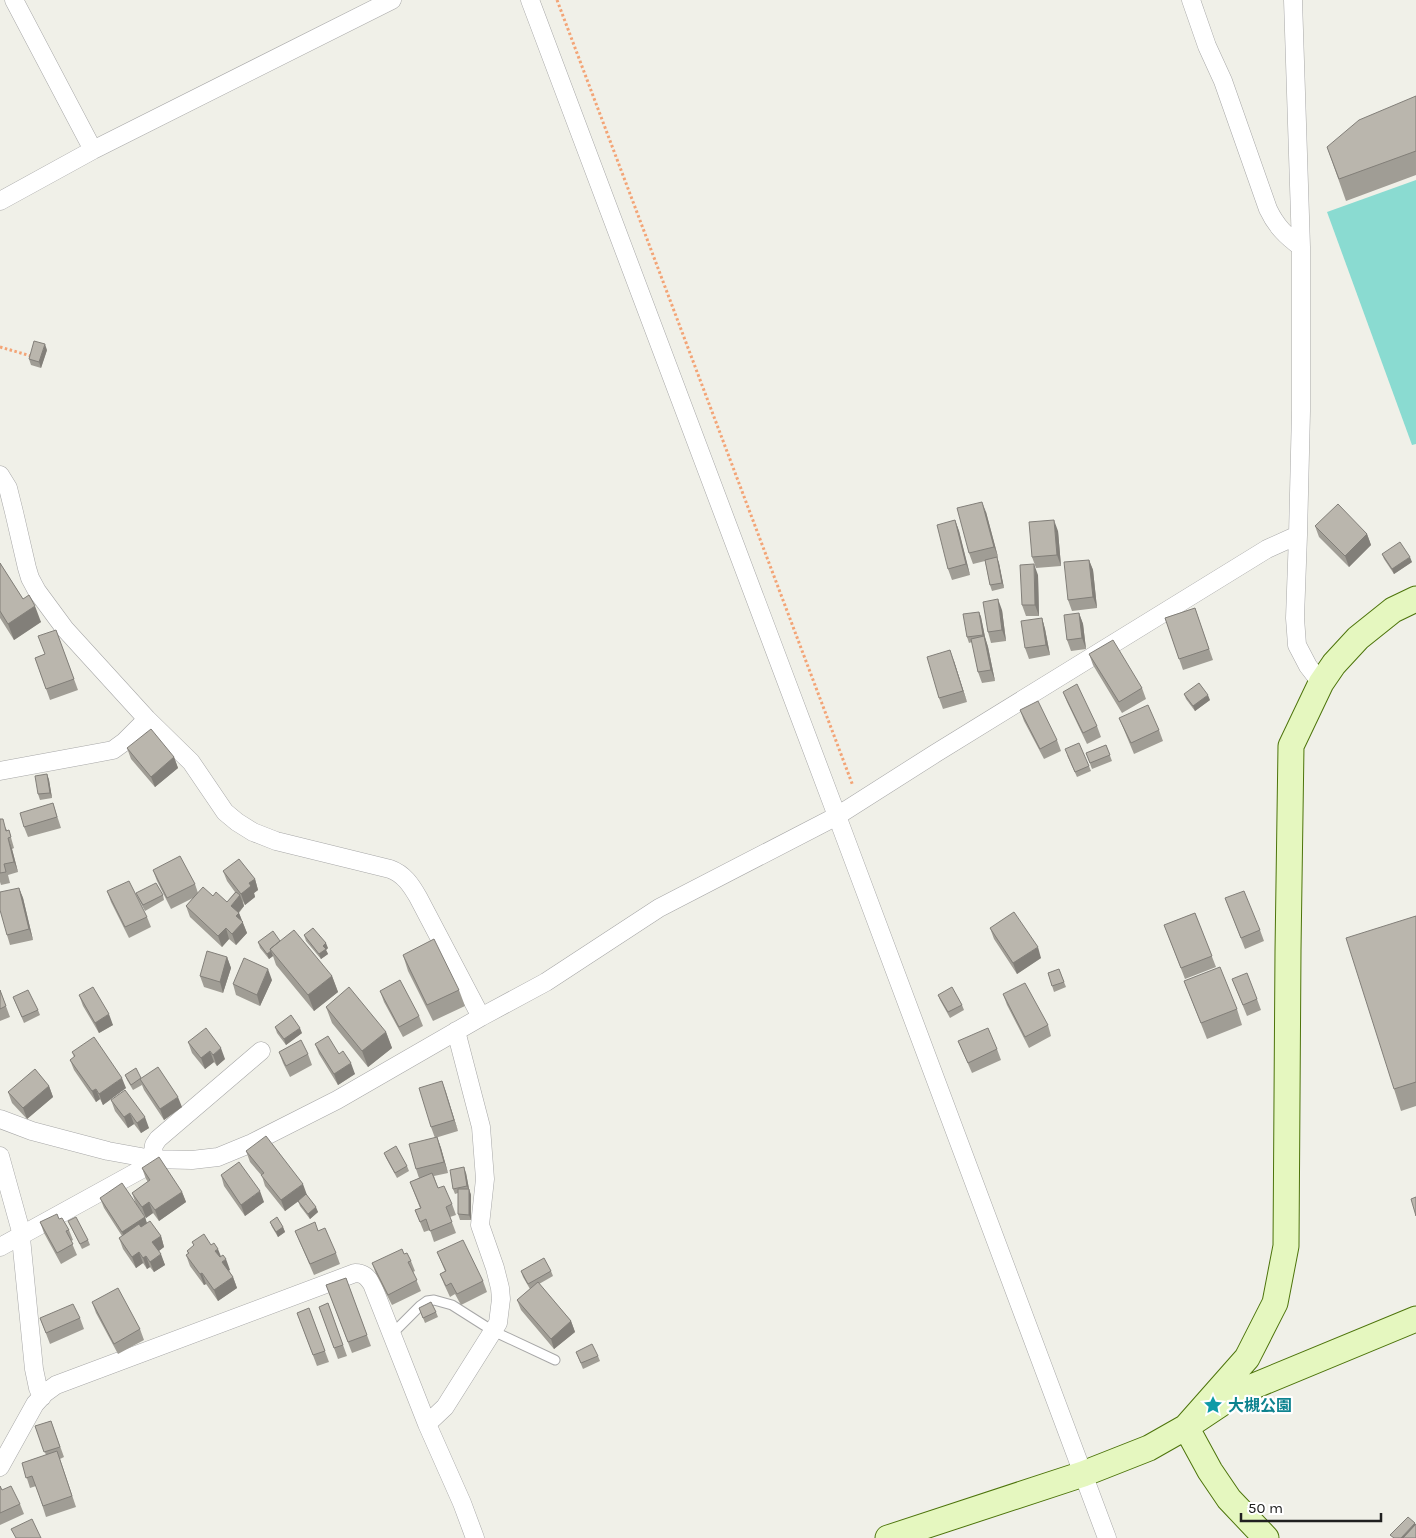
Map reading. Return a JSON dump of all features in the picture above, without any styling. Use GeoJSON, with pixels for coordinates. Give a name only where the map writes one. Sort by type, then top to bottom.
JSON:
{"type":"FeatureCollection","features":[{"type":"Feature","properties":{"kind":"street"},"geometry":{"type":"LineString","coordinates":[[14,0],[93,150]]}},
{"type":"Feature","properties":{"kind":"street"},"geometry":{"type":"LineString","coordinates":[[0,201],[93,150],[392,0]]}},
{"type":"Feature","properties":{"kind":"street"},"geometry":{"type":"LineString","coordinates":[[530,0],[1106,1538]]}},
{"type":"Feature","properties":{"kind":"street"},"geometry":{"type":"LineString","coordinates":[[1191,0],[1207,46],[1223,81],[1268,209],[1278,227],[1288,238],[1301,247]]}},
{"type":"Feature","properties":{"kind":"street"},"geometry":{"type":"LineString","coordinates":[[1293,0],[1301,247],[1301,411],[1295,618],[1296,637],[1301,654],[1320,683]]}},
{"type":"Feature","properties":{"kind":"street"},"geometry":{"type":"LineString","coordinates":[[0,475],[9,494],[27,568],[37,591],[65,629],[147,719],[191,762],[225,812],[253,832],[276,841],[390,869],[402,875],[411,884],[481,1017]]}},
{"type":"Feature","properties":{"kind":"street"},"geometry":{"type":"LineString","coordinates":[[0,1119],[32,1131],[108,1151],[152,1159],[192,1160],[218,1157],[252,1143],[337,1100],[456,1031],[546,982],[659,908],[837,816],[1267,549],[1298,535]]}},
{"type":"Feature","properties":{"kind":"street"},"geometry":{"type":"LineString","coordinates":[[1186,1427],[1247,1358],[1274,1304],[1286,1246],[1291,746],[1320,683],[1334,664],[1358,638],[1393,610],[1416,599]]}},
{"type":"Feature","properties":{"kind":"street"},"geometry":{"type":"LineString","coordinates":[[0,771],[112,750],[124,742],[147,719]]}},
{"type":"Feature","properties":{"kind":"street"},"geometry":{"type":"LineString","coordinates":[[427,1424],[445,1407],[498,1323],[501,1299],[500,1288],[480,1224],[485,1179],[482,1127],[456,1031]]}},
{"type":"Feature","properties":{"kind":"street"},"geometry":{"type":"LineString","coordinates":[[0,1247],[142,1169],[152,1159],[154,1145],[158,1139],[261,1051]]}},
{"type":"Feature","properties":{"kind":"street"},"geometry":{"type":"LineString","coordinates":[[0,1156],[20,1228],[34,1369],[42,1397]]}},
{"type":"Feature","properties":{"kind":"street"},"geometry":{"type":"LineString","coordinates":[[0,1467],[35,1404],[56,1385],[355,1273],[361,1273],[367,1276],[372,1284],[427,1424],[462,1503],[475,1538]]}},
{"type":"Feature","properties":{"kind":"street"},"geometry":{"type":"LineString","coordinates":[[888,1538],[1082,1474],[1149,1448],[1186,1427],[1237,1393],[1416,1319]]}},
{"type":"Feature","properties":{"kind":"street"},"geometry":{"type":"LineString","coordinates":[[1186,1427],[1210,1471],[1229,1499],[1266,1538]]}},
{"type":"Feature","properties":{"kind":"lane"},"geometry":{"type":"LineString","coordinates":[[392,1334],[420,1306],[427,1301],[434,1300],[452,1305],[493,1331],[555,1360]]}},
{"type":"Feature","properties":{"kind":"path"},"geometry":{"type":"LineString","coordinates":[[557,0],[859,802]]}},
{"type":"Feature","properties":{"kind":"path"},"geometry":{"type":"LineString","coordinates":[[0,347],[31,356]]}},
{"type":"Feature","properties":{"kind":"shaded area"},"geometry":{"type":"Polygon","coordinates":[[[1416,180],[1416,444],[1412,445],[1327,212],[1416,180]]]}},
{"type":"Feature","properties":{"kind":"building"},"geometry":{"type":"Polygon","coordinates":[[[1416,96],[1416,151],[1339,179],[1327,147],[1359,120],[1416,96]]]}},
{"type":"Feature","properties":{"kind":"building"},"geometry":{"type":"Polygon","coordinates":[[[34,341],[45,344],[39,362],[29,359],[34,341]]]}},
{"type":"Feature","properties":{"kind":"building"},"geometry":{"type":"Polygon","coordinates":[[[982,502],[994,547],[969,553],[957,508],[982,502]]]}},
{"type":"Feature","properties":{"kind":"building"},"geometry":{"type":"Polygon","coordinates":[[[1338,504],[1367,534],[1345,556],[1315,526],[1338,504]]]}},
{"type":"Feature","properties":{"kind":"building"},"geometry":{"type":"Polygon","coordinates":[[[955,520],[966,564],[948,569],[937,525],[955,520]]]}},
{"type":"Feature","properties":{"kind":"building"},"geometry":{"type":"Polygon","coordinates":[[[1054,520],[1057,555],[1032,557],[1029,522],[1054,520]]]}},
{"type":"Feature","properties":{"kind":"building"},"geometry":{"type":"Polygon","coordinates":[[[1400,542],[1410,557],[1392,569],[1382,554],[1400,542]]]}},
{"type":"Feature","properties":{"kind":"building"},"geometry":{"type":"Polygon","coordinates":[[[997,557],[1002,583],[990,585],[985,560],[997,557]]]}},
{"type":"Feature","properties":{"kind":"building"},"geometry":{"type":"Polygon","coordinates":[[[1089,560],[1093,597],[1068,600],[1064,562],[1089,560]]]}},
{"type":"Feature","properties":{"kind":"building"},"geometry":{"type":"Polygon","coordinates":[[[0,563],[23,599],[29,595],[35,606],[8,624],[0,611],[0,563]]]}},
{"type":"Feature","properties":{"kind":"building"},"geometry":{"type":"Polygon","coordinates":[[[1034,564],[1035,605],[1022,605],[1020,565],[1034,564]]]}},
{"type":"Feature","properties":{"kind":"building"},"geometry":{"type":"Polygon","coordinates":[[[998,599],[1002,630],[988,632],[983,602],[998,599]]]}},
{"type":"Feature","properties":{"kind":"building"},"geometry":{"type":"Polygon","coordinates":[[[1195,608],[1209,649],[1179,659],[1165,618],[1195,608]]]}},
{"type":"Feature","properties":{"kind":"building"},"geometry":{"type":"Polygon","coordinates":[[[979,612],[983,635],[967,637],[963,614],[979,612]]]}},
{"type":"Feature","properties":{"kind":"building"},"geometry":{"type":"Polygon","coordinates":[[[1079,613],[1082,638],[1067,640],[1064,615],[1079,613]]]}},
{"type":"Feature","properties":{"kind":"building"},"geometry":{"type":"Polygon","coordinates":[[[1042,618],[1046,645],[1025,648],[1021,621],[1042,618]]]}},
{"type":"Feature","properties":{"kind":"building"},"geometry":{"type":"Polygon","coordinates":[[[56,630],[74,679],[46,689],[35,658],[45,654],[38,636],[56,630]]]}},
{"type":"Feature","properties":{"kind":"building"},"geometry":{"type":"Polygon","coordinates":[[[984,636],[991,670],[978,672],[971,639],[984,636]]]}},
{"type":"Feature","properties":{"kind":"building"},"geometry":{"type":"Polygon","coordinates":[[[1113,640],[1142,688],[1119,702],[1089,654],[1113,640]]]}},
{"type":"Feature","properties":{"kind":"building"},"geometry":{"type":"Polygon","coordinates":[[[950,650],[963,691],[939,698],[927,657],[950,650]]]}},
{"type":"Feature","properties":{"kind":"building"},"geometry":{"type":"Polygon","coordinates":[[[1199,683],[1208,695],[1193,706],[1184,694],[1199,683]]]}},
{"type":"Feature","properties":{"kind":"building"},"geometry":{"type":"Polygon","coordinates":[[[1077,684],[1097,726],[1083,733],[1063,692],[1077,684]]]}},
{"type":"Feature","properties":{"kind":"building"},"geometry":{"type":"Polygon","coordinates":[[[1038,701],[1057,740],[1040,749],[1020,710],[1038,701]]]}},
{"type":"Feature","properties":{"kind":"building"},"geometry":{"type":"Polygon","coordinates":[[[1148,705],[1159,730],[1131,743],[1119,718],[1148,705]]]}},
{"type":"Feature","properties":{"kind":"building"},"geometry":{"type":"Polygon","coordinates":[[[151,729],[174,757],[151,777],[127,748],[151,729]]]}},
{"type":"Feature","properties":{"kind":"building"},"geometry":{"type":"Polygon","coordinates":[[[1079,743],[1089,766],[1075,772],[1065,749],[1079,743]]]}},
{"type":"Feature","properties":{"kind":"building"},"geometry":{"type":"Polygon","coordinates":[[[1106,745],[1110,755],[1090,763],[1086,753],[1106,745]]]}},
{"type":"Feature","properties":{"kind":"building"},"geometry":{"type":"Polygon","coordinates":[[[47,774],[50,793],[38,794],[35,776],[47,774]]]}},
{"type":"Feature","properties":{"kind":"building"},"geometry":{"type":"Polygon","coordinates":[[[53,803],[57,817],[24,827],[20,813],[53,803]]]}},
{"type":"Feature","properties":{"kind":"building"},"geometry":{"type":"Polygon","coordinates":[[[0,819],[3,819],[6,831],[9,830],[11,837],[8,838],[14,862],[4,864],[6,872],[0,873],[0,819]]]}},
{"type":"Feature","properties":{"kind":"building"},"geometry":{"type":"Polygon","coordinates":[[[180,856],[195,884],[167,898],[153,870],[180,856]]]}},
{"type":"Feature","properties":{"kind":"building"},"geometry":{"type":"Polygon","coordinates":[[[239,859],[255,879],[249,883],[251,886],[241,894],[223,871],[239,859]]]}},
{"type":"Feature","properties":{"kind":"building"},"geometry":{"type":"Polygon","coordinates":[[[129,881],[147,917],[125,927],[107,891],[129,881]]]}},
{"type":"Feature","properties":{"kind":"building"},"geometry":{"type":"Polygon","coordinates":[[[156,883],[163,895],[143,905],[136,893],[156,883]]]}},
{"type":"Feature","properties":{"kind":"building"},"geometry":{"type":"Polygon","coordinates":[[[203,887],[213,896],[216,892],[227,902],[236,892],[240,895],[231,906],[239,913],[236,916],[243,922],[232,934],[226,928],[218,936],[186,906],[203,887]]]}},
{"type":"Feature","properties":{"kind":"building"},"geometry":{"type":"Polygon","coordinates":[[[19,888],[29,929],[7,935],[0,910],[0,892],[19,888]]]}},
{"type":"Feature","properties":{"kind":"building"},"geometry":{"type":"Polygon","coordinates":[[[1244,891],[1260,930],[1241,938],[1225,898],[1244,891]]]}},
{"type":"Feature","properties":{"kind":"building"},"geometry":{"type":"Polygon","coordinates":[[[1014,912],[1038,947],[1013,963],[990,928],[1014,912]]]}},
{"type":"Feature","properties":{"kind":"building"},"geometry":{"type":"Polygon","coordinates":[[[1195,913],[1212,956],[1181,968],[1164,925],[1195,913]]]}},
{"type":"Feature","properties":{"kind":"building"},"geometry":{"type":"Polygon","coordinates":[[[1416,916],[1416,1082],[1394,1089],[1346,938],[1416,916]]]}},
{"type":"Feature","properties":{"kind":"building"},"geometry":{"type":"Polygon","coordinates":[[[313,928],[326,943],[323,946],[326,949],[319,954],[304,935],[313,928]]]}},
{"type":"Feature","properties":{"kind":"building"},"geometry":{"type":"Polygon","coordinates":[[[294,930],[332,976],[308,995],[270,949],[294,930]]]}},
{"type":"Feature","properties":{"kind":"building"},"geometry":{"type":"Polygon","coordinates":[[[273,931],[280,941],[267,954],[258,942],[273,931]]]}},
{"type":"Feature","properties":{"kind":"building"},"geometry":{"type":"Polygon","coordinates":[[[434,939],[459,990],[427,1005],[403,955],[434,939]]]}},
{"type":"Feature","properties":{"kind":"building"},"geometry":{"type":"Polygon","coordinates":[[[207,951],[227,957],[220,982],[200,976],[207,951]]]}},
{"type":"Feature","properties":{"kind":"building"},"geometry":{"type":"Polygon","coordinates":[[[244,958],[268,969],[257,995],[233,984],[244,958]]]}},
{"type":"Feature","properties":{"kind":"building"},"geometry":{"type":"Polygon","coordinates":[[[1220,967],[1237,1009],[1201,1023],[1184,981],[1220,967]]]}},
{"type":"Feature","properties":{"kind":"building"},"geometry":{"type":"Polygon","coordinates":[[[1059,969],[1064,982],[1052,986],[1048,973],[1059,969]]]}},
{"type":"Feature","properties":{"kind":"building"},"geometry":{"type":"Polygon","coordinates":[[[1247,973],[1257,999],[1243,1005],[1232,979],[1247,973]]]}},
{"type":"Feature","properties":{"kind":"building"},"geometry":{"type":"Polygon","coordinates":[[[400,980],[419,1016],[399,1027],[380,991],[400,980]]]}},
{"type":"Feature","properties":{"kind":"building"},"geometry":{"type":"Polygon","coordinates":[[[1025,983],[1048,1025],[1025,1037],[1003,994],[1025,983]]]}},
{"type":"Feature","properties":{"kind":"building"},"geometry":{"type":"Polygon","coordinates":[[[93,987],[109,1014],[95,1023],[79,995],[93,987]]]}},
{"type":"Feature","properties":{"kind":"building"},"geometry":{"type":"Polygon","coordinates":[[[349,987],[386,1032],[362,1051],[326,1007],[349,987]]]}},
{"type":"Feature","properties":{"kind":"building"},"geometry":{"type":"Polygon","coordinates":[[[952,987],[962,1005],[948,1012],[938,995],[952,987]]]}},
{"type":"Feature","properties":{"kind":"building"},"geometry":{"type":"Polygon","coordinates":[[[0,990],[6,1006],[0,1009],[0,990]]]}},
{"type":"Feature","properties":{"kind":"building"},"geometry":{"type":"Polygon","coordinates":[[[28,990],[38,1010],[22,1017],[13,997],[28,990]]]}},
{"type":"Feature","properties":{"kind":"building"},"geometry":{"type":"Polygon","coordinates":[[[291,1015],[300,1028],[284,1039],[275,1027],[291,1015]]]}},
{"type":"Feature","properties":{"kind":"building"},"geometry":{"type":"Polygon","coordinates":[[[206,1028],[221,1048],[213,1055],[210,1051],[201,1058],[188,1042],[206,1028]]]}},
{"type":"Feature","properties":{"kind":"building"},"geometry":{"type":"Polygon","coordinates":[[[988,1028],[997,1049],[968,1063],[958,1041],[988,1028]]]}},
{"type":"Feature","properties":{"kind":"building"},"geometry":{"type":"Polygon","coordinates":[[[328,1036],[339,1054],[343,1051],[351,1063],[334,1074],[315,1044],[328,1036]]]}},
{"type":"Feature","properties":{"kind":"building"},"geometry":{"type":"Polygon","coordinates":[[[94,1037],[122,1078],[99,1094],[96,1089],[92,1091],[70,1060],[75,1056],[72,1052],[94,1037]]]}},
{"type":"Feature","properties":{"kind":"building"},"geometry":{"type":"Polygon","coordinates":[[[301,1040],[308,1054],[286,1066],[279,1052],[301,1040]]]}},
{"type":"Feature","properties":{"kind":"building"},"geometry":{"type":"Polygon","coordinates":[[[158,1067],[178,1097],[160,1109],[140,1079],[158,1067]]]}},
{"type":"Feature","properties":{"kind":"building"},"geometry":{"type":"Polygon","coordinates":[[[136,1068],[141,1078],[131,1085],[125,1075],[136,1068]]]}},
{"type":"Feature","properties":{"kind":"building"},"geometry":{"type":"Polygon","coordinates":[[[35,1069],[49,1086],[23,1108],[8,1092],[35,1069]]]}},
{"type":"Feature","properties":{"kind":"building"},"geometry":{"type":"Polygon","coordinates":[[[442,1081],[454,1120],[431,1127],[419,1088],[442,1081]]]}},
{"type":"Feature","properties":{"kind":"building"},"geometry":{"type":"Polygon","coordinates":[[[125,1090],[145,1117],[137,1123],[130,1113],[124,1117],[111,1100],[125,1090]]]}},
{"type":"Feature","properties":{"kind":"building"},"geometry":{"type":"Polygon","coordinates":[[[266,1136],[303,1184],[281,1200],[261,1175],[264,1173],[246,1151],[266,1136]]]}},
{"type":"Feature","properties":{"kind":"building"},"geometry":{"type":"Polygon","coordinates":[[[437,1137],[444,1162],[416,1169],[409,1144],[437,1137]]]}},
{"type":"Feature","properties":{"kind":"building"},"geometry":{"type":"Polygon","coordinates":[[[396,1146],[407,1166],[395,1173],[384,1153],[396,1146]]]}},
{"type":"Feature","properties":{"kind":"building"},"geometry":{"type":"Polygon","coordinates":[[[159,1157],[182,1192],[155,1210],[149,1202],[142,1207],[132,1193],[150,1180],[142,1168],[159,1157]]]}},
{"type":"Feature","properties":{"kind":"building"},"geometry":{"type":"Polygon","coordinates":[[[239,1162],[260,1191],[241,1205],[221,1175],[239,1162]]]}},
{"type":"Feature","properties":{"kind":"building"},"geometry":{"type":"Polygon","coordinates":[[[464,1167],[467,1186],[453,1189],[450,1170],[464,1167]]]}},
{"type":"Feature","properties":{"kind":"building"},"geometry":{"type":"Polygon","coordinates":[[[432,1173],[438,1188],[444,1186],[452,1204],[446,1207],[452,1222],[430,1231],[426,1219],[420,1222],[415,1210],[421,1208],[410,1182],[432,1173]]]}},
{"type":"Feature","properties":{"kind":"building"},"geometry":{"type":"Polygon","coordinates":[[[122,1183],[145,1217],[122,1232],[100,1198],[122,1183]]]}},
{"type":"Feature","properties":{"kind":"building"},"geometry":{"type":"Polygon","coordinates":[[[458,1189],[469,1189],[469,1215],[458,1214],[458,1189]]]}},
{"type":"Feature","properties":{"kind":"building"},"geometry":{"type":"Polygon","coordinates":[[[306,1194],[316,1207],[308,1214],[298,1201],[306,1194]]]}},
{"type":"Feature","properties":{"kind":"building"},"geometry":{"type":"Polygon","coordinates":[[[1416,1197],[1416,1216],[1411,1199],[1416,1197]]]}},
{"type":"Feature","properties":{"kind":"building"},"geometry":{"type":"Polygon","coordinates":[[[57,1214],[59,1219],[62,1218],[69,1230],[66,1231],[73,1244],[57,1253],[40,1222],[57,1214]]]}},
{"type":"Feature","properties":{"kind":"building"},"geometry":{"type":"Polygon","coordinates":[[[76,1217],[88,1240],[80,1244],[68,1221],[76,1217]]]}},
{"type":"Feature","properties":{"kind":"building"},"geometry":{"type":"Polygon","coordinates":[[[277,1217],[283,1227],[276,1232],[270,1222],[277,1217]]]}},
{"type":"Feature","properties":{"kind":"building"},"geometry":{"type":"Polygon","coordinates":[[[150,1221],[161,1236],[152,1242],[161,1254],[150,1262],[146,1256],[143,1258],[139,1252],[132,1257],[119,1238],[139,1224],[141,1227],[150,1221]]]}},
{"type":"Feature","properties":{"kind":"building"},"geometry":{"type":"Polygon","coordinates":[[[315,1222],[318,1231],[325,1228],[336,1253],[310,1264],[295,1231],[315,1222]]]}},
{"type":"Feature","properties":{"kind":"building"},"geometry":{"type":"Polygon","coordinates":[[[204,1234],[211,1245],[214,1243],[218,1249],[215,1251],[220,1257],[223,1255],[226,1259],[222,1262],[233,1277],[214,1290],[186,1255],[189,1253],[187,1251],[194,1245],[192,1242],[204,1234]]]}},
{"type":"Feature","properties":{"kind":"building"},"geometry":{"type":"Polygon","coordinates":[[[463,1240],[483,1281],[457,1294],[451,1283],[446,1286],[440,1274],[446,1271],[437,1252],[463,1240]]]}},
{"type":"Feature","properties":{"kind":"building"},"geometry":{"type":"Polygon","coordinates":[[[402,1249],[404,1254],[407,1253],[411,1261],[408,1262],[417,1280],[388,1295],[372,1263],[402,1249]]]}},
{"type":"Feature","properties":{"kind":"building"},"geometry":{"type":"Polygon","coordinates":[[[544,1258],[551,1271],[528,1284],[521,1271],[544,1258]]]}},
{"type":"Feature","properties":{"kind":"building"},"geometry":{"type":"Polygon","coordinates":[[[346,1278],[367,1335],[348,1342],[326,1285],[346,1278]]]}},
{"type":"Feature","properties":{"kind":"building"},"geometry":{"type":"Polygon","coordinates":[[[538,1282],[571,1321],[551,1339],[517,1300],[538,1282]]]}},
{"type":"Feature","properties":{"kind":"building"},"geometry":{"type":"Polygon","coordinates":[[[118,1288],[140,1329],[114,1344],[92,1302],[118,1288]]]}},
{"type":"Feature","properties":{"kind":"building"},"geometry":{"type":"Polygon","coordinates":[[[431,1302],[436,1312],[423,1318],[419,1308],[431,1302]]]}},
{"type":"Feature","properties":{"kind":"building"},"geometry":{"type":"Polygon","coordinates":[[[328,1303],[343,1345],[334,1348],[319,1307],[328,1303]]]}},
{"type":"Feature","properties":{"kind":"building"},"geometry":{"type":"Polygon","coordinates":[[[73,1304],[80,1318],[46,1333],[40,1318],[73,1304]]]}},
{"type":"Feature","properties":{"kind":"building"},"geometry":{"type":"Polygon","coordinates":[[[309,1308],[325,1351],[313,1355],[297,1313],[309,1308]]]}},
{"type":"Feature","properties":{"kind":"building"},"geometry":{"type":"Polygon","coordinates":[[[592,1344],[598,1356],[581,1363],[576,1352],[592,1344]]]}},
{"type":"Feature","properties":{"kind":"building"},"geometry":{"type":"Polygon","coordinates":[[[51,1421],[60,1447],[44,1452],[35,1426],[51,1421]]]}},
{"type":"Feature","properties":{"kind":"building"},"geometry":{"type":"Polygon","coordinates":[[[57,1451],[72,1496],[43,1506],[32,1476],[26,1478],[22,1463],[57,1451]]]}},
{"type":"Feature","properties":{"kind":"building"},"geometry":{"type":"Polygon","coordinates":[[[0,1486],[2,1490],[11,1486],[20,1504],[0,1513],[0,1486]]]}},
{"type":"Feature","properties":{"kind":"building"},"geometry":{"type":"Polygon","coordinates":[[[1408,1517],[1415,1523],[1401,1538],[1394,1538],[1390,1535],[1408,1517]]]}},
{"type":"Feature","properties":{"kind":"building"},"geometry":{"type":"Polygon","coordinates":[[[32,1519],[41,1538],[16,1538],[11,1529],[32,1519]]]}},
{"type":"Feature","properties":{"kind":"building"},"geometry":{"type":"Polygon","coordinates":[[[1416,1524],[1416,1538],[1403,1538],[1416,1524]]]}},
{"type":"Feature","properties":{"kind":"place","name":"大槻公園"},"geometry":{"type":"Point","coordinates":[1213,1405]}}]}
